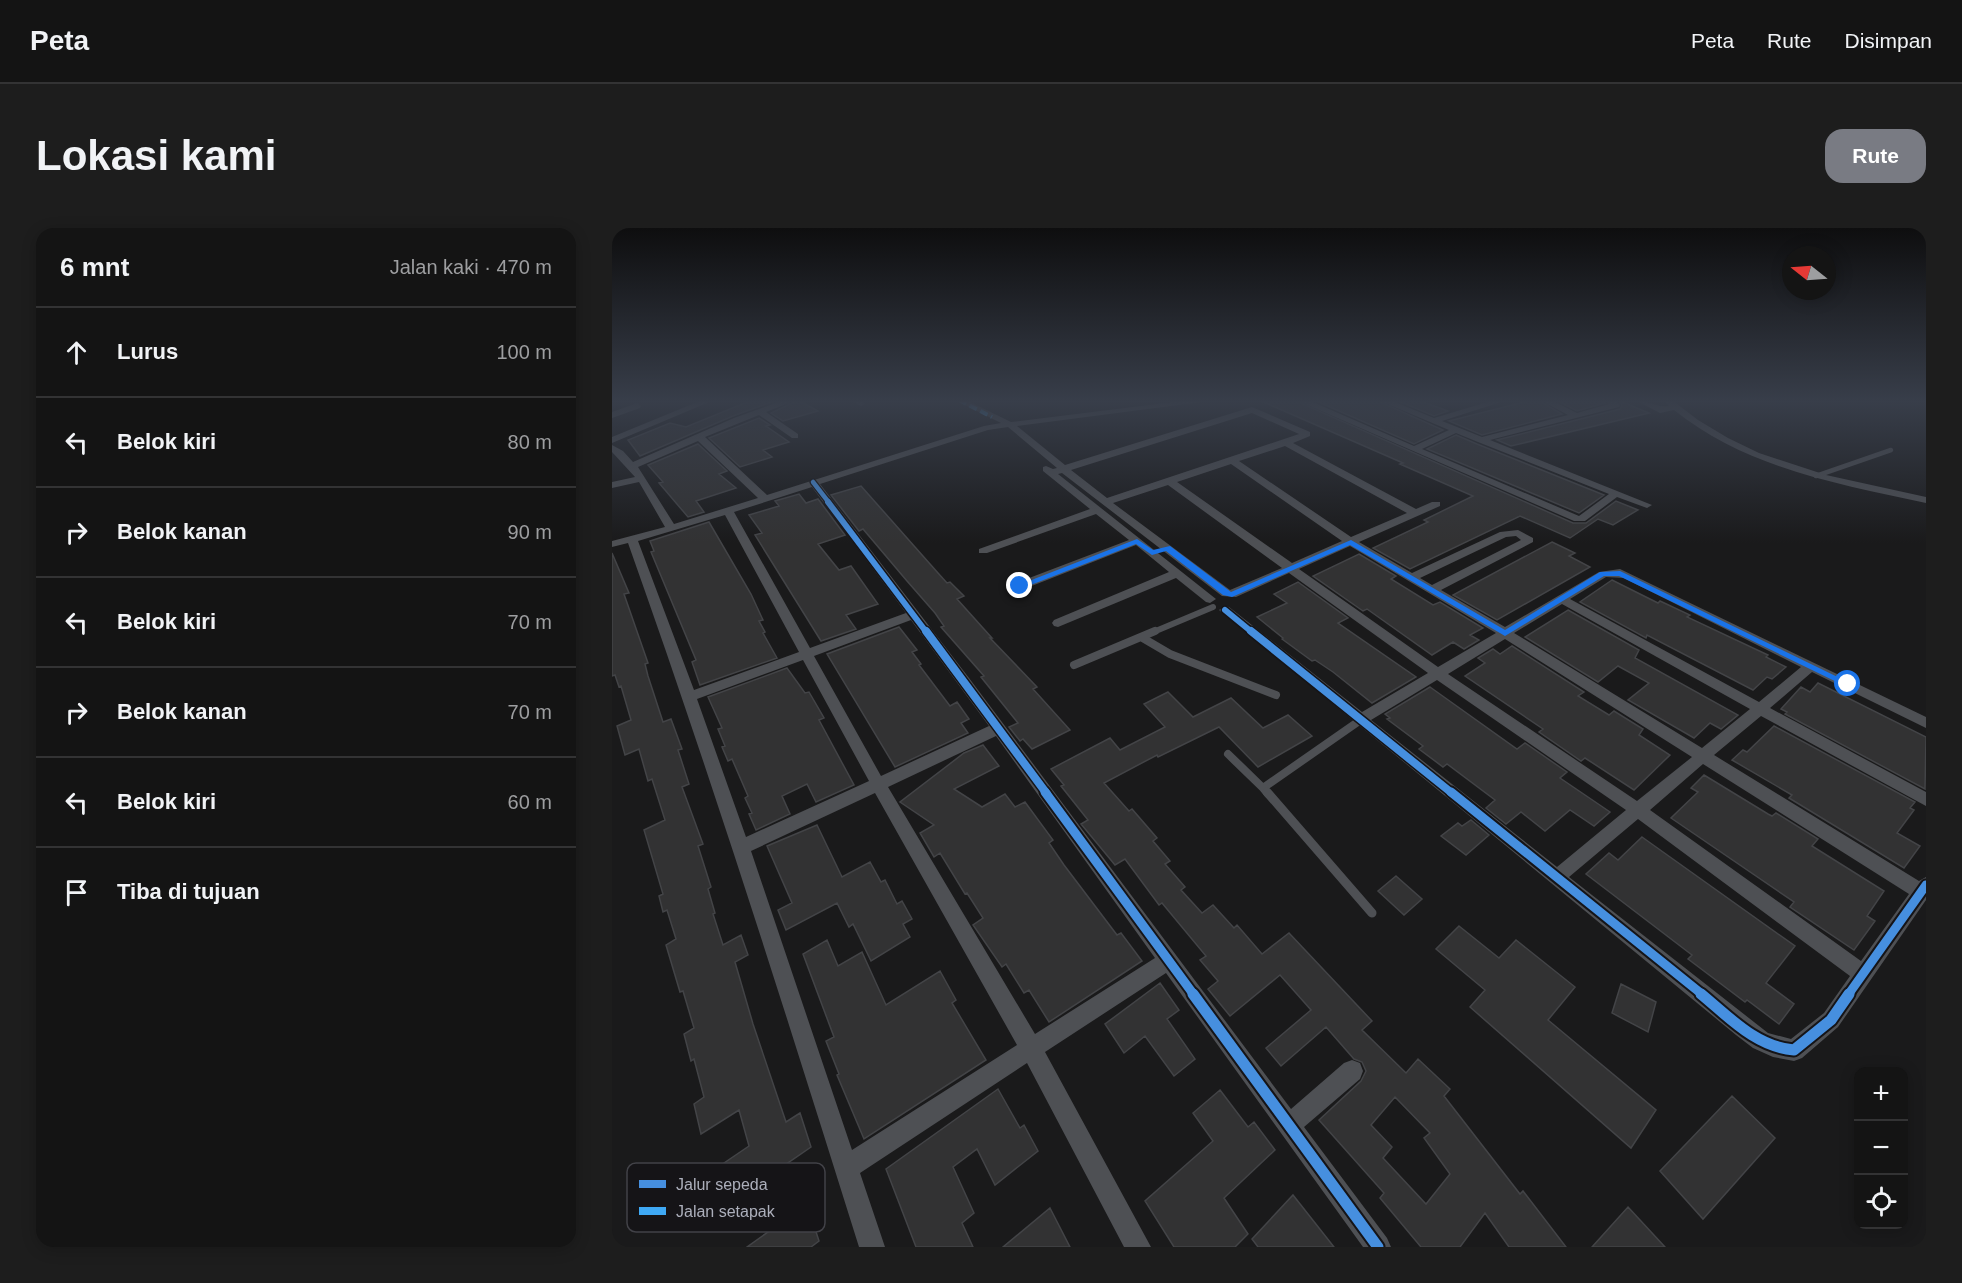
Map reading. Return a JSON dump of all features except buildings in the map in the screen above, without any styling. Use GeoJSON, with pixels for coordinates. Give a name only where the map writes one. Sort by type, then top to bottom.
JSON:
{"type":"FeatureCollection","features":[{"type":"Feature","properties":{"kind":"street"},"geometry":{"type":"LineString","coordinates":[[612,448],[619,452],[640,478],[661,509],[671,529]]}},
{"type":"Feature","properties":{"kind":"street"},"geometry":{"type":"LineString","coordinates":[[630,467],[675,448]]}},
{"type":"Feature","properties":{"kind":"street"},"geometry":{"type":"LineString","coordinates":[[710,448],[764,498]]}},
{"type":"Feature","properties":{"kind":"street"},"geometry":{"type":"LineString","coordinates":[[612,544],[671,529],[917,448]]}},
{"type":"Feature","properties":{"kind":"street"},"geometry":{"type":"LineString","coordinates":[[1022,448],[1051,473],[1167,548],[1237,598],[1238,603],[1216,605]]}},
{"type":"Feature","properties":{"kind":"street"},"geometry":{"type":"LineString","coordinates":[[1037,448],[1064,469],[1137,541],[1362,719],[1763,1043],[1778,1049],[1794,1050],[1831,1020],[1924,888],[1702,758],[1505,633],[1351,542],[1231,460]]}},
{"type":"Feature","properties":{"kind":"street"},"geometry":{"type":"LineString","coordinates":[[1051,473],[1132,448]]}},
{"type":"Feature","properties":{"kind":"street"},"geometry":{"type":"LineString","coordinates":[[983,551],[1102,506],[1271,448]]}},
{"type":"Feature","properties":{"kind":"street"},"geometry":{"type":"LineString","coordinates":[[1294,448],[1415,513]]}},
{"type":"Feature","properties":{"kind":"street"},"geometry":{"type":"LineString","coordinates":[[1411,448],[1578,519],[1616,493]]}},
{"type":"Feature","properties":{"kind":"street"},"geometry":{"type":"LineString","coordinates":[[1499,448],[1647,505]]}},
{"type":"Feature","properties":{"kind":"street"},"geometry":{"type":"LineString","coordinates":[[1743,448],[1787,468],[1926,500]]}},
{"type":"Feature","properties":{"kind":"street"},"geometry":{"type":"LineString","coordinates":[[612,485],[640,478]]}},
{"type":"Feature","properties":{"kind":"street"},"geometry":{"type":"LineString","coordinates":[[813,482],[1378,1247]]}},
{"type":"Feature","properties":{"kind":"street"},"geometry":{"type":"LineString","coordinates":[[1170,482],[1437,673],[1638,810],[1863,974]]}},
{"type":"Feature","properties":{"kind":"street"},"geometry":{"type":"LineString","coordinates":[[1216,605],[1216,594],[1229,594],[1436,504]]}},
{"type":"Feature","properties":{"kind":"street"},"geometry":{"type":"LineString","coordinates":[[728,510],[878,784],[1032,1050],[1138,1247]]}},
{"type":"Feature","properties":{"kind":"street"},"geometry":{"type":"LineString","coordinates":[[1412,578],[1512,532],[1518,532],[1529,540],[1432,590]]}},
{"type":"Feature","properties":{"kind":"street"},"geometry":{"type":"LineString","coordinates":[[632,540],[691,696],[873,1247]]}},
{"type":"Feature","properties":{"kind":"street"},"geometry":{"type":"LineString","coordinates":[[1020,586],[1137,541]]}},
{"type":"Feature","properties":{"kind":"street"},"geometry":{"type":"LineString","coordinates":[[1484,544],[1504,554]]}},
{"type":"Feature","properties":{"kind":"street"},"geometry":{"type":"LineString","coordinates":[[1152,553],[1167,548]]}},
{"type":"Feature","properties":{"kind":"street"},"geometry":{"type":"LineString","coordinates":[[1442,564],[1461,576]]}},
{"type":"Feature","properties":{"kind":"street"},"geometry":{"type":"LineString","coordinates":[[1058,623],[1178,573]]}},
{"type":"Feature","properties":{"kind":"street"},"geometry":{"type":"LineString","coordinates":[[1362,719],[1603,574],[1620,573],[1926,723]]}},
{"type":"Feature","properties":{"kind":"street"},"geometry":{"type":"LineString","coordinates":[[1561,599],[1926,800]]}},
{"type":"Feature","properties":{"kind":"street"},"geometry":{"type":"LineString","coordinates":[[691,696],[913,615]]}},
{"type":"Feature","properties":{"kind":"street"},"geometry":{"type":"LineString","coordinates":[[1557,877],[1811,666]]}},
{"type":"Feature","properties":{"kind":"street"},"geometry":{"type":"LineString","coordinates":[[742,847],[997,729]]}},
{"type":"Feature","properties":{"kind":"street"},"geometry":{"type":"LineString","coordinates":[[847,1167],[1167,961]]}},
{"type":"Feature","properties":{"kind":"street"},"geometry":{"type":"LineString","coordinates":[[1288,1125],[1352,1071]]}},
{"type":"Feature","properties":{"kind":"lane"},"geometry":{"type":"LineString","coordinates":[[1815,476],[1891,450]]}},
{"type":"Feature","properties":{"kind":"lane"},"geometry":{"type":"LineString","coordinates":[[1074,665],[1216,605]]}},
{"type":"Feature","properties":{"kind":"lane"},"geometry":{"type":"LineString","coordinates":[[1142,637],[1170,654],[1276,695]]}},
{"type":"Feature","properties":{"kind":"lane"},"geometry":{"type":"LineString","coordinates":[[1263,788],[1362,719]]}},
{"type":"Feature","properties":{"kind":"lane"},"geometry":{"type":"LineString","coordinates":[[1228,754],[1263,788],[1372,913]]}},
{"type":"Feature","properties":{"kind":"cycle path"},"geometry":{"type":"LineString","coordinates":[[813,482],[964,681],[1378,1247]]}},
{"type":"Feature","properties":{"kind":"cycle path"},"geometry":{"type":"LineString","coordinates":[[1225,610],[1743,1028],[1773,1046],[1794,1050],[1831,1020],[1926,885]]}},
{"type":"Feature","properties":{"kind":"route"},"geometry":{"type":"LineString","coordinates":[[1020,586],[1137,541],[1152,553],[1167,548],[1226,593],[1232,594],[1351,542],[1505,633],[1603,574],[1620,573],[1848,684]]}}]}
